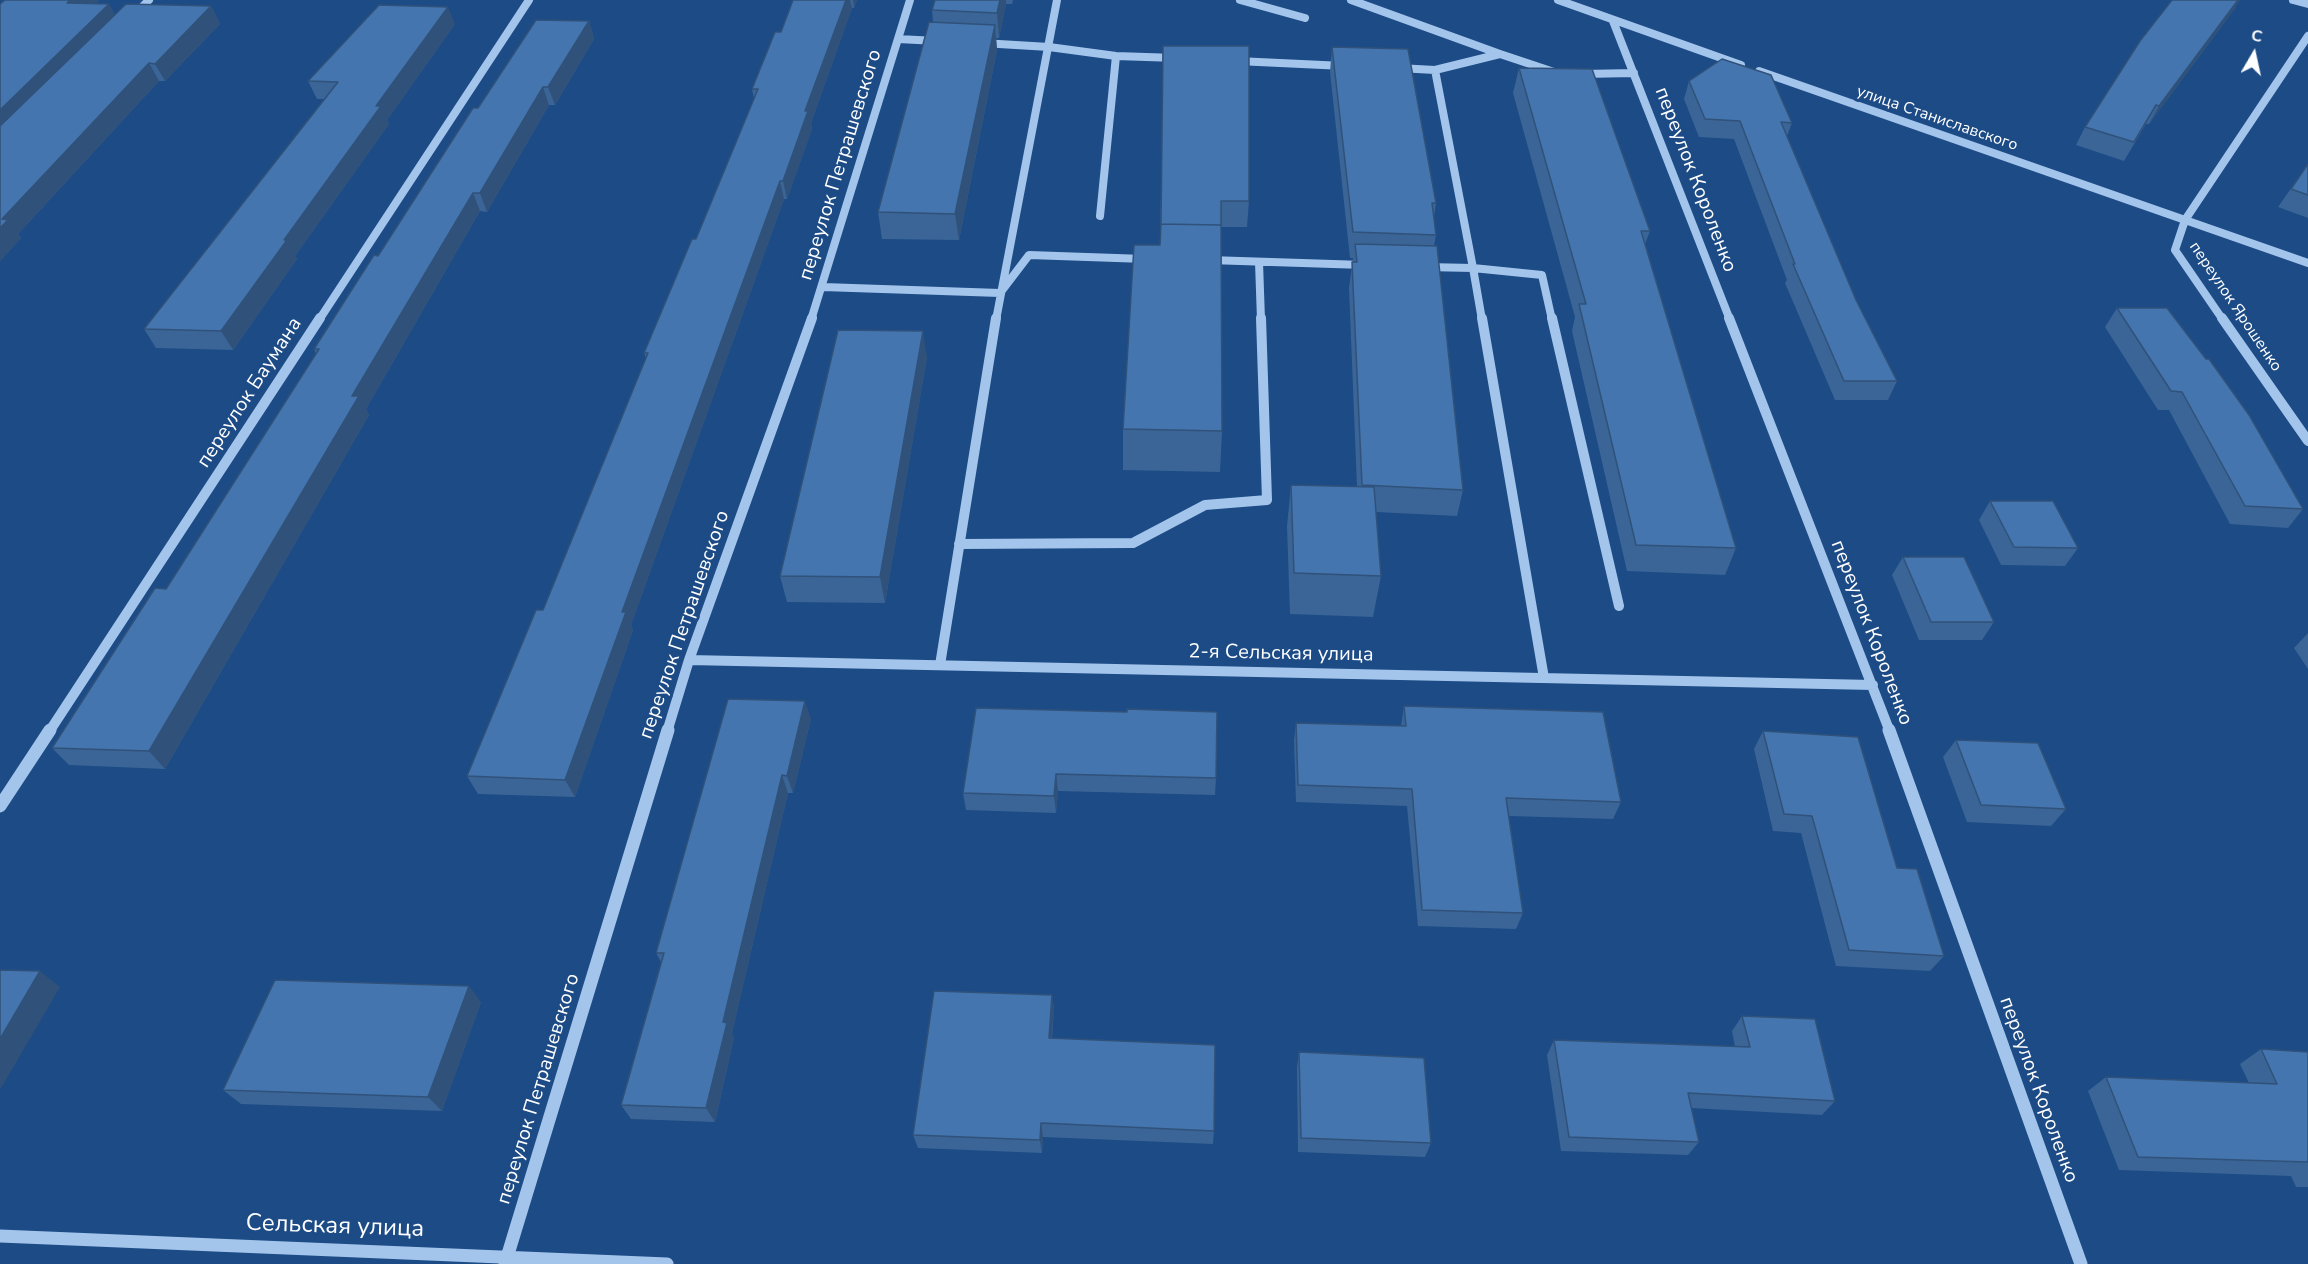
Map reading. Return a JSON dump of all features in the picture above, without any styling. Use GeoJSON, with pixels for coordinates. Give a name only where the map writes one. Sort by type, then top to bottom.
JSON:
{"type":"FeatureCollection","features":[{"type":"Feature","properties":{"kind":"street"},"geometry":{"type":"LineString","coordinates":[[124,25],[149,0]]}},
{"type":"Feature","properties":{"kind":"street","name":"переулок Баумана"},"geometry":{"type":"LineString","coordinates":[[0,806],[529,0]]}},
{"type":"Feature","properties":{"kind":"street","name":"переулок Петрашевского"},"geometry":{"type":"LineString","coordinates":[[506,1261],[689,660],[823,287],[910,0]]}},
{"type":"Feature","properties":{"kind":"street"},"geometry":{"type":"LineString","coordinates":[[940,665],[1000,294],[1058,0]]}},
{"type":"Feature","properties":{"kind":"street"},"geometry":{"type":"LineString","coordinates":[[1240,0],[1305,18]]}},
{"type":"Feature","properties":{"kind":"street"},"geometry":{"type":"LineString","coordinates":[[1351,0],[1562,74]]}},
{"type":"Feature","properties":{"kind":"street","name":"улица Станиславского"},"geometry":{"type":"LineString","coordinates":[[1558,0],[2308,263]]}},
{"type":"Feature","properties":{"kind":"street"},"geometry":{"type":"LineString","coordinates":[[2293,0],[2308,4]]}},
{"type":"Feature","properties":{"kind":"street","name":"переулок Короленко"},"geometry":{"type":"LineString","coordinates":[[1613,21],[1873,686],[2081,1264]]}},
{"type":"Feature","properties":{"kind":"street","name":"переулок Ярошенко"},"geometry":{"type":"LineString","coordinates":[[2308,36],[2185,220],[2175,250],[2308,441]]}},
{"type":"Feature","properties":{"kind":"street"},"geometry":{"type":"LineString","coordinates":[[898,39],[945,42]]}},
{"type":"Feature","properties":{"kind":"street"},"geometry":{"type":"LineString","coordinates":[[968,43],[1049,46],[1116,56],[1187,59]]}},
{"type":"Feature","properties":{"kind":"street"},"geometry":{"type":"LineString","coordinates":[[1388,68],[1435,70],[1500,54]]}},
{"type":"Feature","properties":{"kind":"street"},"geometry":{"type":"LineString","coordinates":[[1100,216],[1116,56]]}},
{"type":"Feature","properties":{"kind":"street"},"geometry":{"type":"LineString","coordinates":[[1234,61],[1352,66]]}},
{"type":"Feature","properties":{"kind":"street"},"geometry":{"type":"LineString","coordinates":[[1435,70],[1473,268],[1544,678]]}},
{"type":"Feature","properties":{"kind":"street"},"geometry":{"type":"LineString","coordinates":[[1574,74],[1634,74]]}},
{"type":"Feature","properties":{"kind":"street"},"geometry":{"type":"LineString","coordinates":[[1000,294],[1029,255],[1155,259]]}},
{"type":"Feature","properties":{"kind":"street"},"geometry":{"type":"LineString","coordinates":[[1201,260],[1377,265]]}},
{"type":"Feature","properties":{"kind":"street"},"geometry":{"type":"LineString","coordinates":[[959,544],[1133,543],[1205,505],[1267,500],[1259,262]]}},
{"type":"Feature","properties":{"kind":"street"},"geometry":{"type":"LineString","coordinates":[[1413,266],[1473,268],[1542,275],[1618,606]]}},
{"type":"Feature","properties":{"kind":"street"},"geometry":{"type":"LineString","coordinates":[[823,287],[1000,294]]}},
{"type":"Feature","properties":{"kind":"street","name":"2-я Сельская улица"},"geometry":{"type":"LineString","coordinates":[[689,660],[1873,686]]}},
{"type":"Feature","properties":{"kind":"street","name":"Сельская улица"},"geometry":{"type":"LineString","coordinates":[[0,1236],[506,1261],[667,1264]]}},
{"type":"Feature","properties":{"kind":"building"},"geometry":{"type":"Polygon","coordinates":[[[5,0],[70,0],[67,3],[109,4],[0,110],[0,4],[5,0]]]}},
{"type":"Feature","properties":{"kind":"building"},"geometry":{"type":"Polygon","coordinates":[[[793,0],[846,0],[805,111],[808,111],[783,181],[780,181],[622,612],[626,612],[565,780],[467,776],[536,610],[543,610],[648,353],[644,353],[692,239],[696,239],[758,89],[752,89],[775,32],[781,32],[793,0]]]}},
{"type":"Feature","properties":{"kind":"building"},"geometry":{"type":"Polygon","coordinates":[[[935,0],[1000,0],[997,13],[932,10],[935,0]]]}},
{"type":"Feature","properties":{"kind":"building"},"geometry":{"type":"Polygon","coordinates":[[[2172,0],[2238,0],[2159,106],[2156,105],[2134,142],[2085,127],[2140,41],[2172,0]]]}},
{"type":"Feature","properties":{"kind":"building"},"geometry":{"type":"Polygon","coordinates":[[[126,4],[211,6],[155,64],[149,63],[2,219],[8,220],[0,228],[0,126],[126,4]]]}},
{"type":"Feature","properties":{"kind":"building"},"geometry":{"type":"Polygon","coordinates":[[[379,5],[448,7],[376,106],[381,106],[221,331],[144,329],[338,82],[308,81],[379,5]]]}},
{"type":"Feature","properties":{"kind":"building"},"geometry":{"type":"Polygon","coordinates":[[[536,20],[589,21],[548,87],[543,87],[480,193],[473,193],[352,396],[359,396],[149,751],[52,748],[155,588],[166,589],[319,349],[314,349],[374,255],[378,256],[473,108],[478,108],[536,20]]]}},
{"type":"Feature","properties":{"kind":"building"},"geometry":{"type":"Polygon","coordinates":[[[929,22],[995,25],[955,214],[878,212],[929,22]]]}},
{"type":"Feature","properties":{"kind":"building"},"geometry":{"type":"Polygon","coordinates":[[[1163,46],[1249,46],[1249,201],[1221,201],[1221,225],[1161,224],[1163,46]]]}},
{"type":"Feature","properties":{"kind":"building"},"geometry":{"type":"Polygon","coordinates":[[[1332,47],[1408,49],[1436,203],[1432,203],[1436,235],[1353,232],[1332,47]]]}},
{"type":"Feature","properties":{"kind":"building"},"geometry":{"type":"Polygon","coordinates":[[[1722,59],[1771,75],[1792,123],[1781,122],[1856,300],[1897,381],[1844,381],[1793,264],[1795,264],[1740,121],[1705,119],[1689,81],[1722,59]]]}},
{"type":"Feature","properties":{"kind":"building"},"geometry":{"type":"Polygon","coordinates":[[[1519,68],[1592,69],[1650,231],[1641,231],[1736,548],[1636,545],[1579,304],[1586,304],[1519,68]]]}},
{"type":"Feature","properties":{"kind":"building"},"geometry":{"type":"Polygon","coordinates":[[[2308,164],[2308,195],[2291,189],[2308,164]]]}},
{"type":"Feature","properties":{"kind":"building"},"geometry":{"type":"Polygon","coordinates":[[[1161,224],[1221,225],[1222,431],[1123,429],[1134,245],[1160,245],[1161,224]]]}},
{"type":"Feature","properties":{"kind":"building"},"geometry":{"type":"Polygon","coordinates":[[[1355,244],[1437,246],[1463,490],[1362,485],[1352,262],[1357,262],[1355,244]]]}},
{"type":"Feature","properties":{"kind":"building"},"geometry":{"type":"Polygon","coordinates":[[[2117,308],[2167,308],[2206,359],[2209,359],[2249,415],[2303,509],[2245,506],[2182,392],[2171,391],[2117,308]]]}},
{"type":"Feature","properties":{"kind":"building"},"geometry":{"type":"Polygon","coordinates":[[[838,330],[923,331],[880,577],[780,576],[838,330]]]}},
{"type":"Feature","properties":{"kind":"building"},"geometry":{"type":"Polygon","coordinates":[[[1291,485],[1374,487],[1381,576],[1294,573],[1291,485]]]}},
{"type":"Feature","properties":{"kind":"building"},"geometry":{"type":"Polygon","coordinates":[[[1990,501],[2053,501],[2078,548],[2014,547],[1990,501]]]}},
{"type":"Feature","properties":{"kind":"building"},"geometry":{"type":"Polygon","coordinates":[[[1903,557],[1964,557],[1994,622],[1931,622],[1903,557]]]}},
{"type":"Feature","properties":{"kind":"building"},"geometry":{"type":"Polygon","coordinates":[[[728,699],[805,701],[787,776],[782,775],[723,1022],[727,1023],[706,1108],[621,1105],[664,953],[656,953],[728,699]]]}},
{"type":"Feature","properties":{"kind":"building"},"geometry":{"type":"Polygon","coordinates":[[[1404,706],[1603,712],[1621,802],[1506,798],[1523,913],[1422,910],[1412,789],[1298,785],[1296,723],[1406,726],[1404,706]]]}},
{"type":"Feature","properties":{"kind":"building"},"geometry":{"type":"Polygon","coordinates":[[[976,708],[1217,712],[1216,778],[1056,774],[1054,796],[963,793],[976,708]]]}},
{"type":"Feature","properties":{"kind":"building"},"geometry":{"type":"Polygon","coordinates":[[[1763,731],[1858,737],[1897,868],[1917,869],[1944,956],[1849,950],[1812,816],[1784,814],[1763,731]]]}},
{"type":"Feature","properties":{"kind":"building"},"geometry":{"type":"Polygon","coordinates":[[[1956,740],[2038,743],[2066,809],[1981,805],[1956,740]]]}},
{"type":"Feature","properties":{"kind":"building"},"geometry":{"type":"Polygon","coordinates":[[[0,970],[40,971],[0,1039],[0,970]]]}},
{"type":"Feature","properties":{"kind":"building"},"geometry":{"type":"Polygon","coordinates":[[[275,980],[469,986],[428,1097],[223,1090],[275,980]]]}},
{"type":"Feature","properties":{"kind":"building"},"geometry":{"type":"Polygon","coordinates":[[[934,991],[1052,995],[1049,1038],[1215,1045],[1214,1131],[1041,1123],[1040,1140],[913,1135],[934,991]]]}},
{"type":"Feature","properties":{"kind":"building"},"geometry":{"type":"Polygon","coordinates":[[[1742,1016],[1815,1019],[1835,1101],[1688,1093],[1699,1142],[1569,1137],[1554,1040],[1750,1047],[1742,1016]]]}},
{"type":"Feature","properties":{"kind":"building"},"geometry":{"type":"Polygon","coordinates":[[[2261,1049],[2308,1052],[2308,1162],[2138,1157],[2106,1077],[2277,1084],[2261,1049]]]}},
{"type":"Feature","properties":{"kind":"building"},"geometry":{"type":"Polygon","coordinates":[[[1299,1052],[1424,1058],[1431,1143],[1301,1138],[1299,1052]]]}}]}
